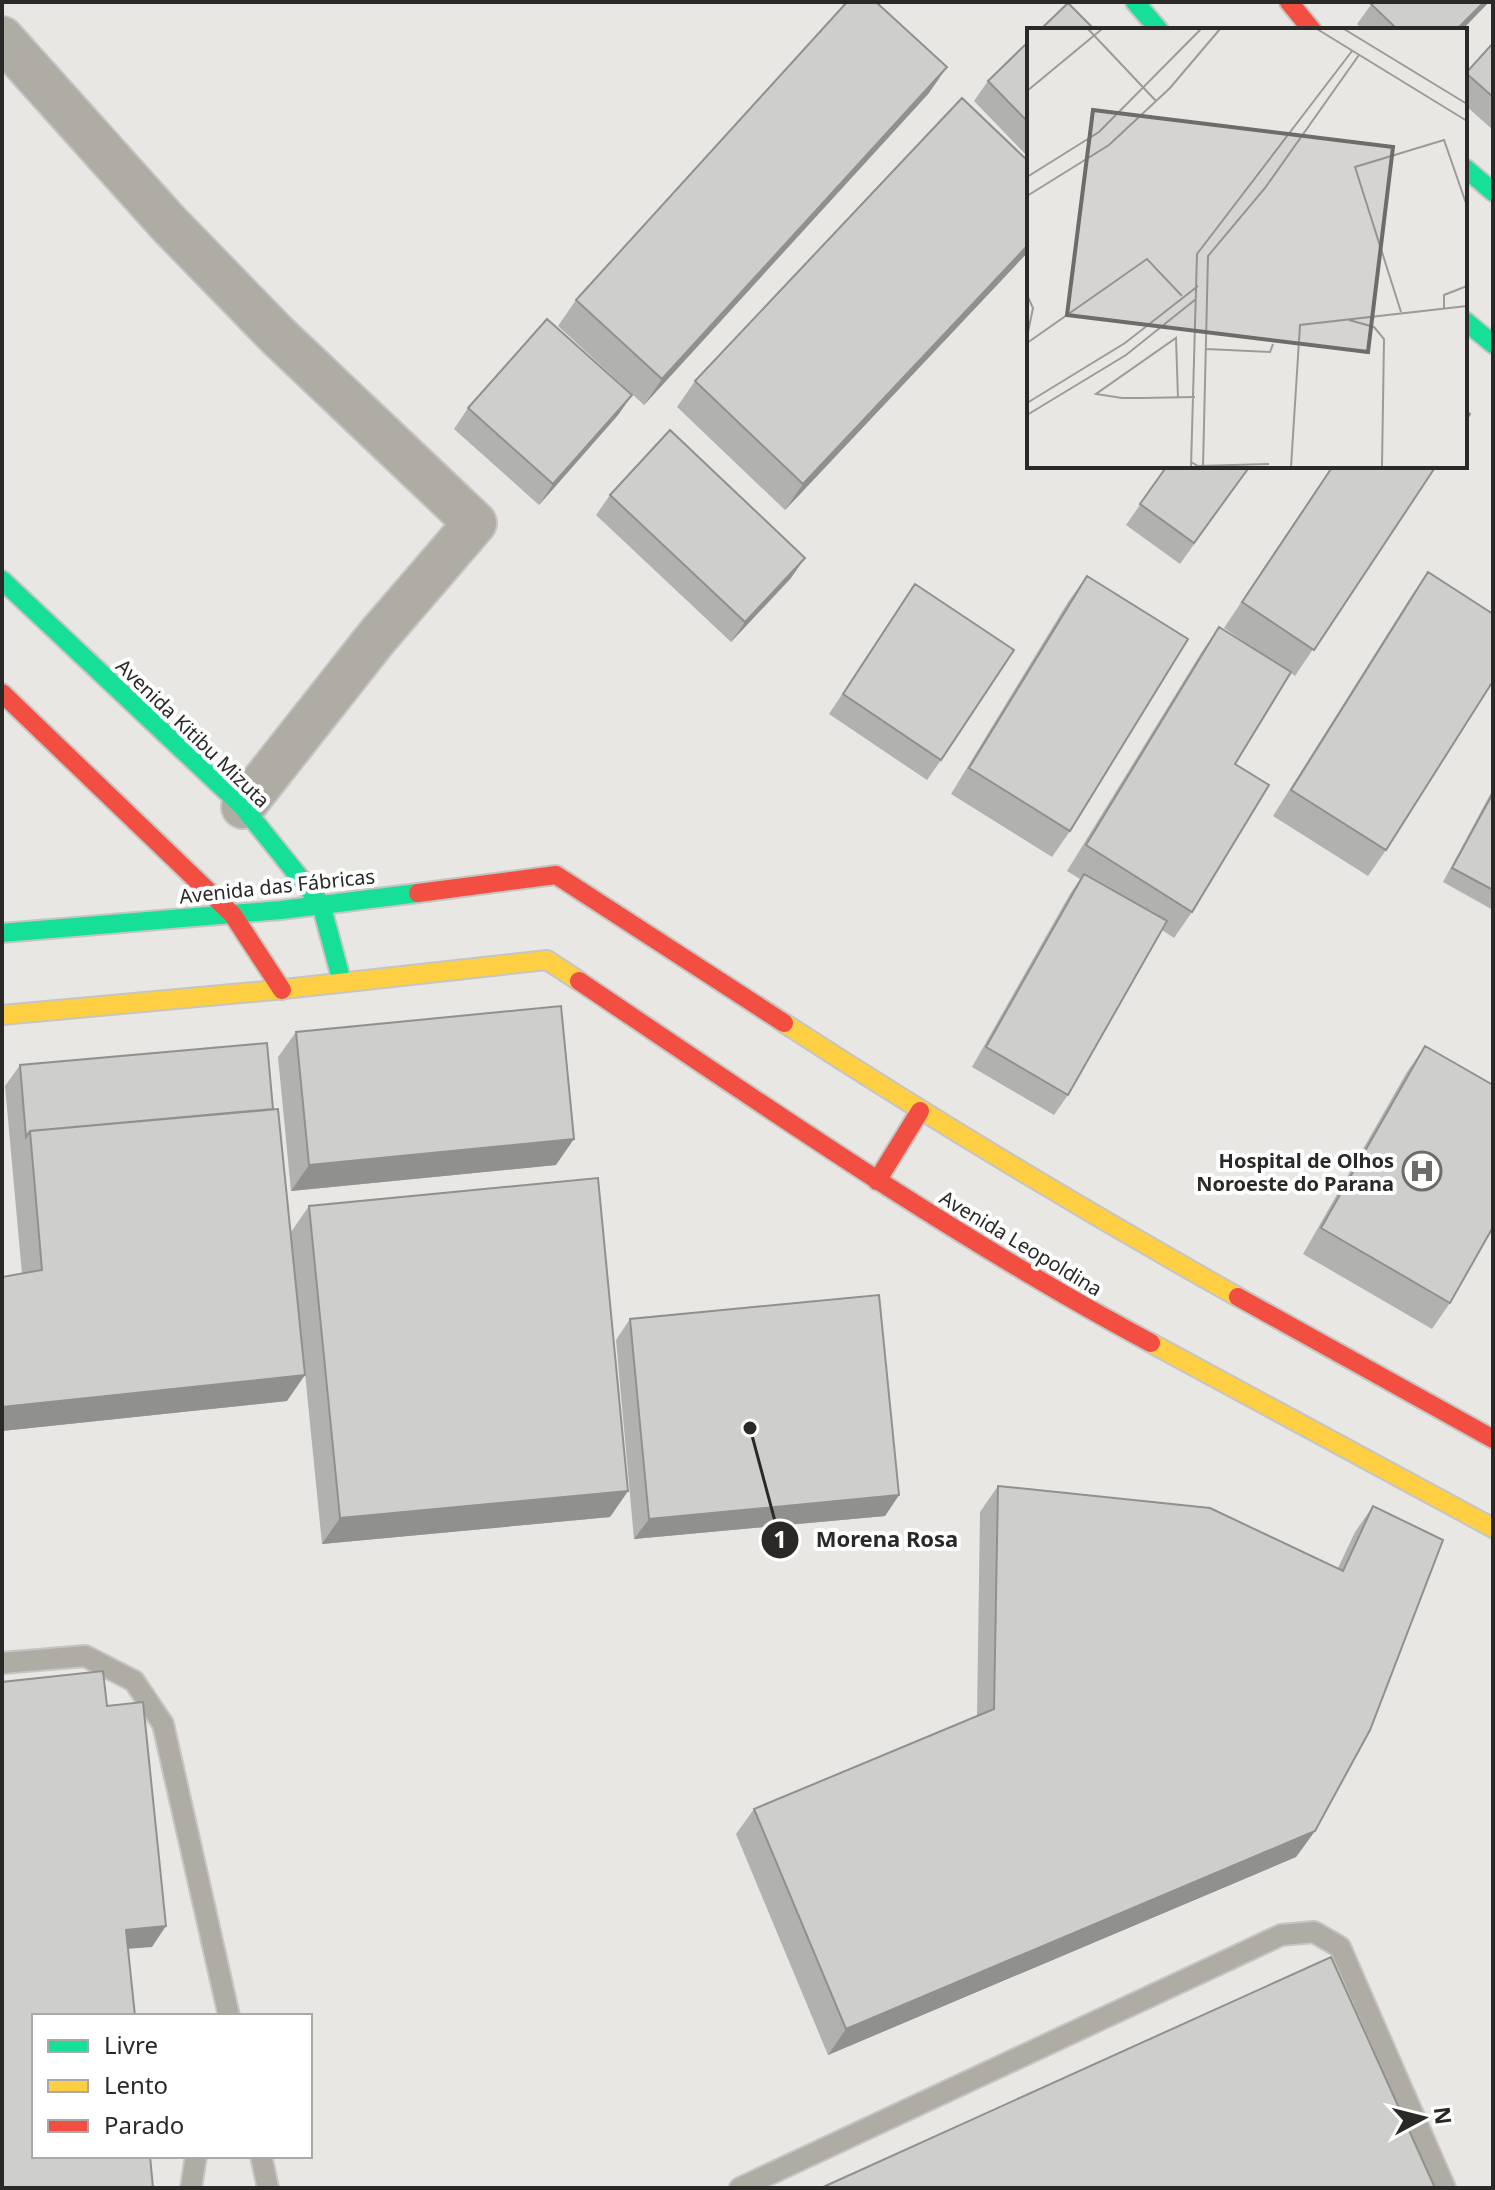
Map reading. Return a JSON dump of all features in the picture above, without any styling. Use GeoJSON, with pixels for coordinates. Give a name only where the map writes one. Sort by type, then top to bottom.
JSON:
{"type":"FeatureCollection","features":[{"type":"Feature","properties":{"kind":"street"},"geometry":{"type":"LineString","coordinates":[[1135,2],[1157,28]]}},
{"type":"Feature","properties":{"kind":"street"},"geometry":{"type":"LineString","coordinates":[[1289,2],[1310,28]]}},
{"type":"Feature","properties":{"kind":"street"},"geometry":{"type":"LineString","coordinates":[[2,38],[168,223],[266,324],[475,523],[377,637],[243,807]]}},
{"type":"Feature","properties":{"kind":"street"},"geometry":{"type":"LineString","coordinates":[[1467,170],[1493,192]]}},
{"type":"Feature","properties":{"kind":"street"},"geometry":{"type":"LineString","coordinates":[[1467,323],[1493,344]]}},
{"type":"Feature","properties":{"kind":"street","name":"Avenida Kitibu Mizuta"},"geometry":{"type":"LineString","coordinates":[[2,580],[243,807],[321,904],[342,982]]}},
{"type":"Feature","properties":{"kind":"street"},"geometry":{"type":"LineString","coordinates":[[2,693],[233,915],[282,990]]}},
{"type":"Feature","properties":{"kind":"street","name":"Avenida das Fábricas"},"geometry":{"type":"LineString","coordinates":[[2,933],[233,915],[556,875],[920,1111]]}},
{"type":"Feature","properties":{"kind":"street","name":"Avenida Leopoldina"},"geometry":{"type":"LineString","coordinates":[[342,982],[547,960],[877,1181],[1084,1307],[1493,1528]]}},
{"type":"Feature","properties":{"kind":"street"},"geometry":{"type":"LineString","coordinates":[[2,1015],[342,982]]}},
{"type":"Feature","properties":{"kind":"street"},"geometry":{"type":"LineString","coordinates":[[877,1181],[920,1111],[1129,1236],[1493,1439]]}},
{"type":"Feature","properties":{"kind":"lane"},"geometry":{"type":"LineString","coordinates":[[2,1663],[85,1656],[134,1681],[163,1724],[229,2014]]}},
{"type":"Feature","properties":{"kind":"lane"},"geometry":{"type":"LineString","coordinates":[[740,2188],[1281,1935],[1314,1932],[1340,1947],[1445,2188]]}},
{"type":"Feature","properties":{"kind":"lane"},"geometry":{"type":"LineString","coordinates":[[217,2014],[222,1983]]}},
{"type":"Feature","properties":{"kind":"lane"},"geometry":{"type":"LineString","coordinates":[[191,2188],[196,2158]]}},
{"type":"Feature","properties":{"kind":"lane"},"geometry":{"type":"LineString","coordinates":[[261,2158],[268,2188]]}},
{"type":"Feature","properties":{"kind":"building"},"geometry":{"type":"Polygon","coordinates":[[[847,2],[876,2],[947,67],[662,379],[576,300],[847,2]]]}},
{"type":"Feature","properties":{"kind":"building"},"geometry":{"type":"Polygon","coordinates":[[[1484,2],[1458,28],[1396,28],[1371,4],[1484,2]]]}},
{"type":"Feature","properties":{"kind":"building"},"geometry":{"type":"Polygon","coordinates":[[[1068,3],[1093,28],[1042,28],[1068,3]]]}},
{"type":"Feature","properties":{"kind":"building"},"geometry":{"type":"Polygon","coordinates":[[[1027,43],[1027,121],[988,81],[1027,43]]]}},
{"type":"Feature","properties":{"kind":"building"},"geometry":{"type":"Polygon","coordinates":[[[1493,43],[1493,97],[1467,72],[1493,43]]]}},
{"type":"Feature","properties":{"kind":"building"},"geometry":{"type":"Polygon","coordinates":[[[962,98],[1027,160],[1027,246],[803,484],[695,381],[962,98]]]}},
{"type":"Feature","properties":{"kind":"building"},"geometry":{"type":"Polygon","coordinates":[[[547,319],[632,395],[553,484],[468,408],[547,319]]]}},
{"type":"Feature","properties":{"kind":"building"},"geometry":{"type":"Polygon","coordinates":[[[670,430],[805,558],[745,622],[610,495],[670,430]]]}},
{"type":"Feature","properties":{"kind":"building"},"geometry":{"type":"Polygon","coordinates":[[[1166,468],[1249,468],[1194,543],[1140,504],[1166,468]]]}},
{"type":"Feature","properties":{"kind":"building"},"geometry":{"type":"Polygon","coordinates":[[[1332,468],[1435,468],[1314,650],[1242,602],[1332,468]]]}},
{"type":"Feature","properties":{"kind":"building"},"geometry":{"type":"Polygon","coordinates":[[[1428,572],[1493,614],[1493,681],[1386,850],[1291,790],[1428,572]]]}},
{"type":"Feature","properties":{"kind":"building"},"geometry":{"type":"Polygon","coordinates":[[[1087,576],[1188,639],[1070,831],[969,768],[1087,576]]]}},
{"type":"Feature","properties":{"kind":"building"},"geometry":{"type":"Polygon","coordinates":[[[915,584],[1014,650],[941,760],[843,694],[915,584]]]}},
{"type":"Feature","properties":{"kind":"building"},"geometry":{"type":"Polygon","coordinates":[[[1219,627],[1291,672],[1235,764],[1269,785],[1192,912],[1086,845],[1219,627]]]}},
{"type":"Feature","properties":{"kind":"building"},"geometry":{"type":"Polygon","coordinates":[[[1493,793],[1493,890],[1452,868],[1493,793]]]}},
{"type":"Feature","properties":{"kind":"building"},"geometry":{"type":"Polygon","coordinates":[[[1084,874],[1167,921],[1068,1095],[986,1047],[1084,874]]]}},
{"type":"Feature","properties":{"kind":"building"},"geometry":{"type":"Polygon","coordinates":[[[561,1006],[574,1139],[309,1165],[296,1032],[561,1006]]]}},
{"type":"Feature","properties":{"kind":"building"},"geometry":{"type":"Polygon","coordinates":[[[267,1043],[273,1109],[30,1131],[26,1137],[20,1065],[267,1043]]]}},
{"type":"Feature","properties":{"kind":"building","name":"Hospital de Olhos Noroeste do Parana"},"geometry":{"type":"Polygon","coordinates":[[[1425,1046],[1493,1085],[1493,1227],[1450,1303],[1321,1228],[1425,1046]]]}},
{"type":"Feature","properties":{"kind":"building"},"geometry":{"type":"Polygon","coordinates":[[[278,1109],[305,1375],[2,1407],[2,1277],[42,1270],[30,1131],[278,1109]]]}},
{"type":"Feature","properties":{"kind":"building"},"geometry":{"type":"Polygon","coordinates":[[[598,1178],[628,1491],[340,1518],[309,1206],[598,1178]]]}},
{"type":"Feature","properties":{"kind":"building"},"geometry":{"type":"Polygon","coordinates":[[[879,1295],[899,1495],[649,1519],[630,1319],[879,1295]]]}},
{"type":"Feature","properties":{"kind":"building"},"geometry":{"type":"Polygon","coordinates":[[[998,1486],[1210,1508],[1343,1571],[1373,1506],[1443,1540],[1370,1730],[1315,1831],[846,2029],[754,1809],[994,1709],[998,1486]]]}},
{"type":"Feature","properties":{"kind":"building"},"geometry":{"type":"Polygon","coordinates":[[[103,1671],[107,1706],[143,1702],[166,1926],[126,1930],[135,2014],[32,2014],[32,2158],[150,2158],[153,2188],[2,2188],[2,1682],[103,1671]]]}},
{"type":"Feature","properties":{"kind":"building"},"geometry":{"type":"Polygon","coordinates":[[[1331,1957],[1435,2188],[821,2188],[1331,1957]]]}},
{"type":"Feature","properties":{"kind":"traffic: fast"},"geometry":{"type":"LineString","coordinates":[[1135,2],[1157,28]]}},
{"type":"Feature","properties":{"kind":"traffic: fast"},"geometry":{"type":"LineString","coordinates":[[1467,170],[1493,192]]}},
{"type":"Feature","properties":{"kind":"traffic: fast"},"geometry":{"type":"LineString","coordinates":[[1467,323],[1493,344]]}},
{"type":"Feature","properties":{"kind":"traffic: fast"},"geometry":{"type":"LineString","coordinates":[[2,580],[243,807],[321,904],[342,982]]}},
{"type":"Feature","properties":{"kind":"traffic: fast"},"geometry":{"type":"LineString","coordinates":[[2,933],[281,910],[418,893]]}},
{"type":"Feature","properties":{"kind":"traffic: slow"},"geometry":{"type":"LineString","coordinates":[[2,1015],[275,990],[547,960],[579,981]]}},
{"type":"Feature","properties":{"kind":"traffic: slow"},"geometry":{"type":"LineString","coordinates":[[784,1023],[1008,1163],[1238,1297]]}},
{"type":"Feature","properties":{"kind":"traffic: slow"},"geometry":{"type":"LineString","coordinates":[[1151,1343],[1493,1528]]}},
{"type":"Feature","properties":{"kind":"traffic: jam"},"geometry":{"type":"LineString","coordinates":[[1289,2],[1310,28]]}},
{"type":"Feature","properties":{"kind":"traffic: jam"},"geometry":{"type":"LineString","coordinates":[[2,693],[233,915],[282,990]]}},
{"type":"Feature","properties":{"kind":"traffic: jam"},"geometry":{"type":"LineString","coordinates":[[418,893],[556,875],[784,1023]]}},
{"type":"Feature","properties":{"kind":"traffic: jam"},"geometry":{"type":"LineString","coordinates":[[579,981],[932,1215],[1151,1343]]}},
{"type":"Feature","properties":{"kind":"traffic: jam"},"geometry":{"type":"LineString","coordinates":[[877,1181],[920,1111]]}},
{"type":"Feature","properties":{"kind":"traffic: jam"},"geometry":{"type":"LineString","coordinates":[[1238,1297],[1493,1439]]}},
{"type":"Feature","properties":{"kind":"place","name":"Hospital de Olhos Noroeste do Parana"},"geometry":{"type":"Point","coordinates":[1422,1171]}},
{"type":"Feature","properties":{"kind":"place","name":"Morena Rosa"},"geometry":{"type":"Point","coordinates":[750,1428]}}]}
